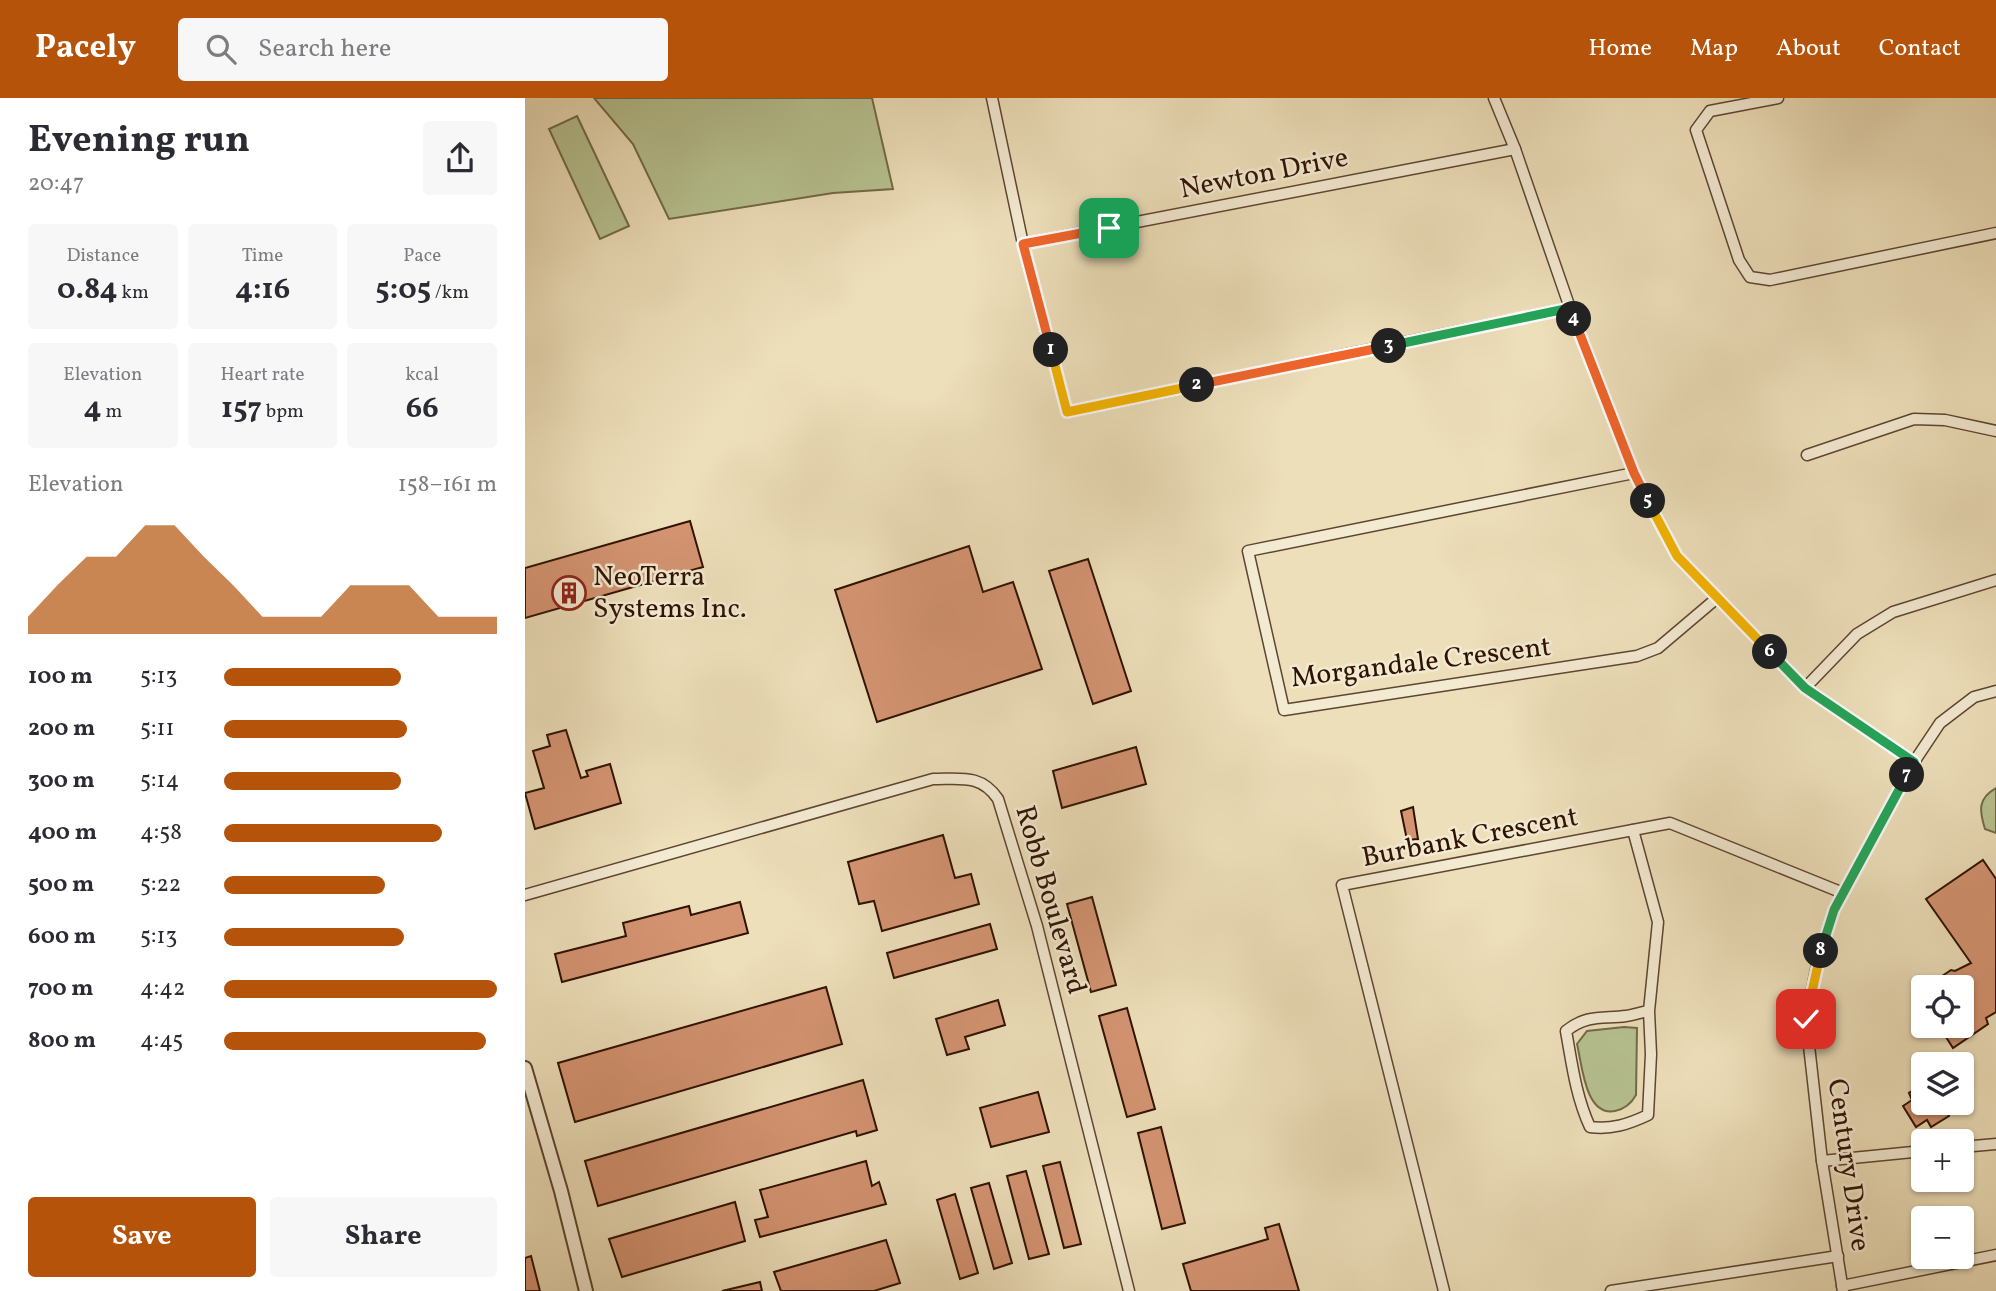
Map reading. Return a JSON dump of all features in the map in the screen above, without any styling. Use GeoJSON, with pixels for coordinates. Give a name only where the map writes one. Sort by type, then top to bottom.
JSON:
{"type":"FeatureCollection","features":[{"type":"Feature","properties":{"kind":"street"},"geometry":{"type":"LineString","coordinates":[[992,98],[1023,244],[1067,412],[1570,308]]}},
{"type":"Feature","properties":{"kind":"street"},"geometry":{"type":"LineString","coordinates":[[1494,98],[1570,308],[1634,473],[1677,556],[1805,688],[1914,762]]}},
{"type":"Feature","properties":{"kind":"street"},"geometry":{"type":"LineString","coordinates":[[1779,98],[1710,111],[1696,130],[1739,260],[1750,278],[1770,280],[1996,233]]}},
{"type":"Feature","properties":{"kind":"street","name":"Newton Drive"},"geometry":{"type":"LineString","coordinates":[[1023,244],[1514,149]]}},
{"type":"Feature","properties":{"kind":"street"},"geometry":{"type":"LineString","coordinates":[[1807,454],[1914,419],[1945,420],[1996,431]]}},
{"type":"Feature","properties":{"kind":"street","name":"Morgandale Crescent"},"geometry":{"type":"LineString","coordinates":[[1634,473],[1248,551],[1284,710],[1637,656],[1658,648],[1717,598]]}},
{"type":"Feature","properties":{"kind":"street"},"geometry":{"type":"LineString","coordinates":[[1805,688],[1857,634],[1893,612],[1996,580]]}},
{"type":"Feature","properties":{"kind":"street","name":"Century Drive"},"geometry":{"type":"LineString","coordinates":[[1843,1289],[1822,1161],[1806,1019],[1818,960],[1834,910],[1914,762],[1940,723],[1974,697],[1996,691]]}},
{"type":"Feature","properties":{"kind":"street","name":"Robb Boulevard"},"geometry":{"type":"LineString","coordinates":[[525,895],[933,779],[965,778],[991,788],[998,799],[1037,926],[1129,1291]]}},
{"type":"Feature","properties":{"kind":"street","name":"Burbank Crescent"},"geometry":{"type":"LineString","coordinates":[[1444,1291],[1342,885],[1670,823],[1843,893]]}},
{"type":"Feature","properties":{"kind":"street"},"geometry":{"type":"LineString","coordinates":[[1633,830],[1658,922],[1649,1011],[1651,1054],[1647,1115],[1628,1124],[1603,1129],[1590,1127],[1575,1079],[1566,1031],[1576,1023],[1598,1017],[1626,1016],[1649,1011]]}},
{"type":"Feature","properties":{"kind":"street"},"geometry":{"type":"LineString","coordinates":[[525,1068],[561,1191],[586,1291]]}},
{"type":"Feature","properties":{"kind":"street"},"geometry":{"type":"LineString","coordinates":[[1974,1146],[1996,1144]]}},
{"type":"Feature","properties":{"kind":"street"},"geometry":{"type":"LineString","coordinates":[[1822,1161],[1911,1152]]}},
{"type":"Feature","properties":{"kind":"street"},"geometry":{"type":"LineString","coordinates":[[1843,1289],[1996,1255]]}},
{"type":"Feature","properties":{"kind":"street"},"geometry":{"type":"LineString","coordinates":[[1611,1291],[1838,1256]]}},
{"type":"Feature","properties":{"kind":"green space"},"geometry":{"type":"Polygon","coordinates":[[[594,98],[872,98],[893,189],[833,193],[669,219],[633,144],[594,98]]]}},
{"type":"Feature","properties":{"kind":"green space"},"geometry":{"type":"Polygon","coordinates":[[[577,116],[629,226],[600,239],[549,129],[577,116]]]}},
{"type":"Feature","properties":{"kind":"green space"},"geometry":{"type":"Polygon","coordinates":[[[1996,788],[1996,833],[1985,829],[1981,805],[1986,796],[1996,788]]]}},
{"type":"Feature","properties":{"kind":"green space"},"geometry":{"type":"Polygon","coordinates":[[[1637,1028],[1636,1095],[1622,1109],[1605,1111],[1591,1098],[1583,1076],[1577,1044],[1587,1031],[1637,1028]]]}},
{"type":"Feature","properties":{"kind":"building","name":"NeoTerra Systems Inc."},"geometry":{"type":"Polygon","coordinates":[[[690,521],[703,567],[525,618],[525,568],[690,521]]]}},
{"type":"Feature","properties":{"kind":"building"},"geometry":{"type":"Polygon","coordinates":[[[969,546],[983,592],[1013,582],[1042,669],[877,722],[835,590],[969,546]]]}},
{"type":"Feature","properties":{"kind":"building"},"geometry":{"type":"Polygon","coordinates":[[[1088,559],[1131,691],[1093,704],[1049,571],[1088,559]]]}},
{"type":"Feature","properties":{"kind":"building"},"geometry":{"type":"Polygon","coordinates":[[[566,730],[581,778],[588,776],[586,771],[610,764],[621,803],[535,829],[525,793],[544,788],[533,751],[550,746],[547,735],[566,730]]]}},
{"type":"Feature","properties":{"kind":"building"},"geometry":{"type":"Polygon","coordinates":[[[1136,747],[1146,784],[1062,808],[1053,771],[1136,747]]]}},
{"type":"Feature","properties":{"kind":"building"},"geometry":{"type":"Polygon","coordinates":[[[1413,807],[1418,839],[1407,840],[1401,811],[1413,807]]]}},
{"type":"Feature","properties":{"kind":"building"},"geometry":{"type":"Polygon","coordinates":[[[943,835],[955,878],[971,874],[979,904],[882,931],[874,901],[859,904],[848,862],[943,835]]]}},
{"type":"Feature","properties":{"kind":"building"},"geometry":{"type":"Polygon","coordinates":[[[1983,860],[1996,879],[1996,1012],[1986,1018],[1988,1024],[1974,1034],[1974,975],[1944,975],[1971,963],[1926,899],[1983,860]]]}},
{"type":"Feature","properties":{"kind":"building"},"geometry":{"type":"Polygon","coordinates":[[[1092,897],[1116,985],[1091,992],[1067,904],[1092,897]]]}},
{"type":"Feature","properties":{"kind":"building"},"geometry":{"type":"Polygon","coordinates":[[[740,902],[748,933],[562,982],[555,954],[626,936],[623,923],[689,906],[691,915],[740,902]]]}},
{"type":"Feature","properties":{"kind":"building"},"geometry":{"type":"Polygon","coordinates":[[[990,924],[997,949],[894,978],[887,953],[990,924]]]}},
{"type":"Feature","properties":{"kind":"building"},"geometry":{"type":"Polygon","coordinates":[[[826,987],[842,1044],[575,1122],[558,1063],[826,987]]]}},
{"type":"Feature","properties":{"kind":"building"},"geometry":{"type":"Polygon","coordinates":[[[998,1000],[1005,1025],[965,1037],[969,1049],[947,1055],[936,1019],[998,1000]]]}},
{"type":"Feature","properties":{"kind":"building"},"geometry":{"type":"Polygon","coordinates":[[[1127,1008],[1155,1109],[1127,1117],[1099,1016],[1127,1008]]]}},
{"type":"Feature","properties":{"kind":"building"},"geometry":{"type":"Polygon","coordinates":[[[1947,1038],[1968,1038],[1953,1048],[1947,1038]]]}},
{"type":"Feature","properties":{"kind":"building"},"geometry":{"type":"Polygon","coordinates":[[[863,1080],[877,1130],[857,1136],[856,1131],[598,1206],[585,1161],[863,1080]]]}},
{"type":"Feature","properties":{"kind":"building"},"geometry":{"type":"Polygon","coordinates":[[[1038,1092],[1049,1132],[991,1147],[980,1108],[1038,1092]]]}},
{"type":"Feature","properties":{"kind":"building"},"geometry":{"type":"Polygon","coordinates":[[[1911,1101],[1911,1115],[1949,1116],[1931,1127],[1927,1120],[1916,1127],[1903,1106],[1911,1101]]]}},
{"type":"Feature","properties":{"kind":"building"},"geometry":{"type":"Polygon","coordinates":[[[1161,1127],[1185,1223],[1162,1229],[1138,1133],[1161,1127]]]}},
{"type":"Feature","properties":{"kind":"building"},"geometry":{"type":"Polygon","coordinates":[[[866,1161],[872,1186],[879,1182],[886,1204],[760,1237],[755,1220],[768,1217],[760,1190],[866,1161]]]}},
{"type":"Feature","properties":{"kind":"building"},"geometry":{"type":"Polygon","coordinates":[[[1060,1162],[1081,1244],[1064,1248],[1043,1166],[1060,1162]]]}},
{"type":"Feature","properties":{"kind":"building"},"geometry":{"type":"Polygon","coordinates":[[[1026,1171],[1049,1254],[1029,1259],[1007,1176],[1026,1171]]]}},
{"type":"Feature","properties":{"kind":"building"},"geometry":{"type":"Polygon","coordinates":[[[989,1183],[1012,1263],[994,1269],[971,1188],[989,1183]]]}},
{"type":"Feature","properties":{"kind":"building"},"geometry":{"type":"Polygon","coordinates":[[[955,1194],[978,1273],[960,1279],[937,1200],[955,1194]]]}},
{"type":"Feature","properties":{"kind":"building"},"geometry":{"type":"Polygon","coordinates":[[[735,1202],[745,1241],[622,1277],[609,1239],[735,1202]]]}},
{"type":"Feature","properties":{"kind":"building"},"geometry":{"type":"Polygon","coordinates":[[[1279,1224],[1299,1291],[1191,1291],[1183,1264],[1268,1239],[1265,1228],[1279,1224]]]}},
{"type":"Feature","properties":{"kind":"building"},"geometry":{"type":"Polygon","coordinates":[[[886,1240],[900,1283],[874,1291],[781,1291],[774,1272],[886,1240]]]}},
{"type":"Feature","properties":{"kind":"building"},"geometry":{"type":"Polygon","coordinates":[[[531,1256],[540,1291],[525,1291],[525,1258],[531,1256]]]}},
{"type":"Feature","properties":{"kind":"building"},"geometry":{"type":"Polygon","coordinates":[[[760,1282],[762,1291],[722,1291],[760,1282]]]}},
{"type":"Feature","properties":{"kind":"place","name":"NeoTerra Systems Inc."},"geometry":{"type":"Point","coordinates":[569,593]}},
{"type":"Feature","properties":{"kind":"route"},"geometry":{"type":"LineString","coordinates":[[1109,228],[1023,244],[1067,412],[1570,308],[1634,473],[1677,556],[1805,688],[1914,762],[1834,910],[1818,960],[1806,1019]]}}]}
